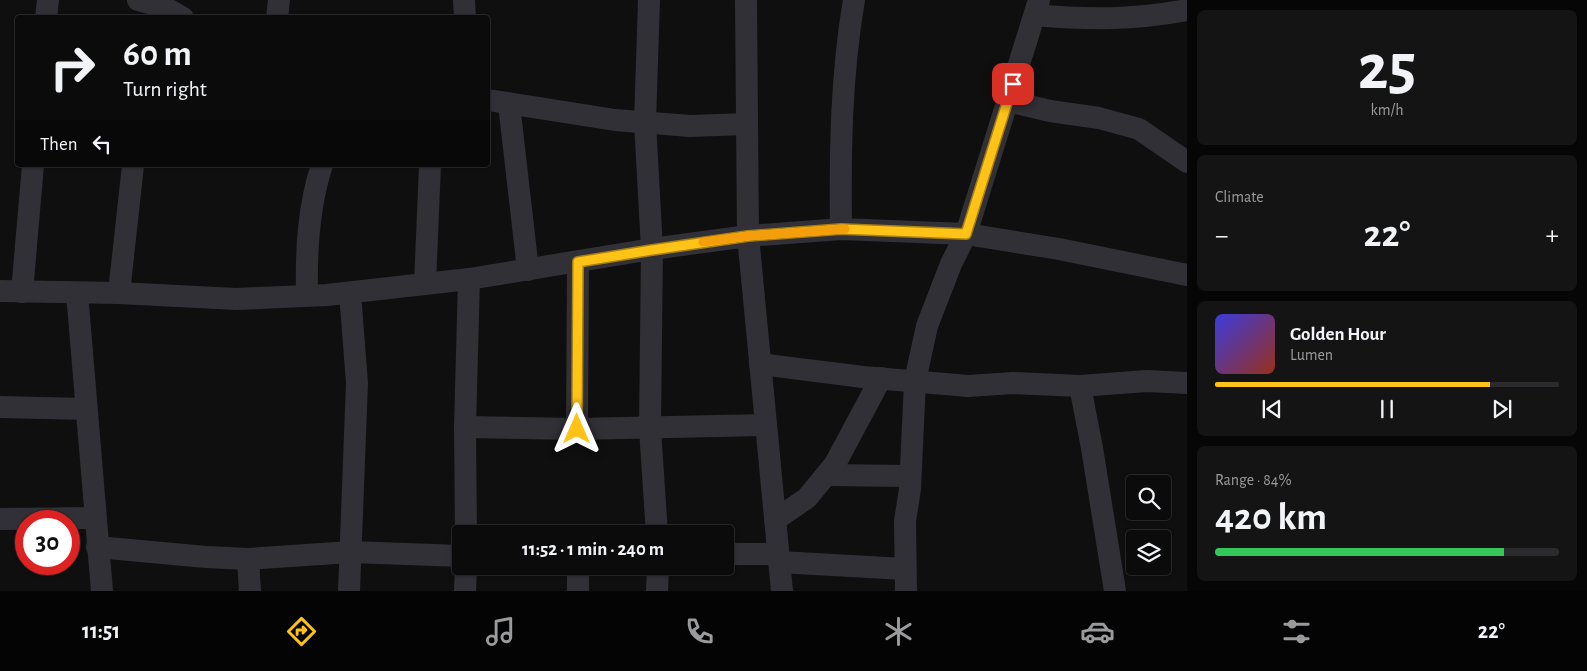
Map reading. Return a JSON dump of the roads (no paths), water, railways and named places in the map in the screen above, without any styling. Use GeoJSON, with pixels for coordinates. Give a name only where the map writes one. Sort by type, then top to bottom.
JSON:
{"type":"FeatureCollection","features":[{"type":"Feature","properties":{"kind":"street"},"geometry":{"type":"LineString","coordinates":[[46,15],[48,0]]}},
{"type":"Feature","properties":{"kind":"street"},"geometry":{"type":"LineString","coordinates":[[277,15],[279,0]]}},
{"type":"Feature","properties":{"kind":"street"},"geometry":{"type":"LineString","coordinates":[[464,0],[464,15]]}},
{"type":"Feature","properties":{"kind":"street"},"geometry":{"type":"LineString","coordinates":[[649,0],[645,122],[652,250],[650,428],[656,525]]}},
{"type":"Feature","properties":{"kind":"street"},"geometry":{"type":"LineString","coordinates":[[746,0],[748,236],[782,591]]}},
{"type":"Feature","properties":{"kind":"street"},"geometry":{"type":"LineString","coordinates":[[841,229],[840,139],[847,41],[854,0]]}},
{"type":"Feature","properties":{"kind":"street"},"geometry":{"type":"LineString","coordinates":[[734,555],[779,558],[906,580],[905,521],[910,476],[915,381],[928,326],[951,264],[966,234],[1037,7],[1074,18],[1116,19],[1160,15],[1187,10]]}},
{"type":"Feature","properties":{"kind":"street"},"geometry":{"type":"LineString","coordinates":[[490,100],[582,116],[645,122],[690,126],[747,124]]}},
{"type":"Feature","properties":{"kind":"street"},"geometry":{"type":"LineString","coordinates":[[1008,101],[1050,111],[1100,118],[1139,129],[1187,162]]}},
{"type":"Feature","properties":{"kind":"street"},"geometry":{"type":"LineString","coordinates":[[509,104],[528,270]]}},
{"type":"Feature","properties":{"kind":"street"},"geometry":{"type":"LineString","coordinates":[[33,167],[11,291],[119,293],[236,299],[350,292],[469,279],[748,236],[841,229],[966,234],[1060,249],[1187,275]]}},
{"type":"Feature","properties":{"kind":"street"},"geometry":{"type":"LineString","coordinates":[[119,293],[133,167]]}},
{"type":"Feature","properties":{"kind":"street"},"geometry":{"type":"LineString","coordinates":[[307,295],[310,225],[321,167]]}},
{"type":"Feature","properties":{"kind":"street"},"geometry":{"type":"LineString","coordinates":[[426,284],[430,167]]}},
{"type":"Feature","properties":{"kind":"street"},"geometry":{"type":"LineString","coordinates":[[577,429],[578,262]]}},
{"type":"Feature","properties":{"kind":"street"},"geometry":{"type":"LineString","coordinates":[[466,525],[469,279]]}},
{"type":"Feature","properties":{"kind":"street"},"geometry":{"type":"LineString","coordinates":[[350,292],[357,383],[350,591]]}},
{"type":"Feature","properties":{"kind":"street"},"geometry":{"type":"LineString","coordinates":[[77,293],[102,591]]}},
{"type":"Feature","properties":{"kind":"street"},"geometry":{"type":"LineString","coordinates":[[760,364],[968,386],[1013,383],[1080,386],[1187,382]]}},
{"type":"Feature","properties":{"kind":"street"},"geometry":{"type":"LineString","coordinates":[[775,520],[807,498],[835,464],[881,378]]}},
{"type":"Feature","properties":{"kind":"street"},"geometry":{"type":"LineString","coordinates":[[1080,386],[1115,591]]}},
{"type":"Feature","properties":{"kind":"street"},"geometry":{"type":"LineString","coordinates":[[0,407],[86,409]]}},
{"type":"Feature","properties":{"kind":"street"},"geometry":{"type":"LineString","coordinates":[[466,427],[577,429],[766,425]]}},
{"type":"Feature","properties":{"kind":"street"},"geometry":{"type":"LineString","coordinates":[[826,475],[910,476]]}},
{"type":"Feature","properties":{"kind":"street"},"geometry":{"type":"LineString","coordinates":[[0,519],[95,518]]}},
{"type":"Feature","properties":{"kind":"street"},"geometry":{"type":"LineString","coordinates":[[97,547],[206,557],[248,558],[352,552],[452,556]]}},
{"type":"Feature","properties":{"kind":"street"},"geometry":{"type":"LineString","coordinates":[[248,558],[250,591]]}},
{"type":"Feature","properties":{"kind":"street"},"geometry":{"type":"LineString","coordinates":[[465,591],[466,575]]}},
{"type":"Feature","properties":{"kind":"street"},"geometry":{"type":"LineString","coordinates":[[578,575],[578,591]]}},
{"type":"Feature","properties":{"kind":"street"},"geometry":{"type":"LineString","coordinates":[[657,591],[658,575]]}}]}
